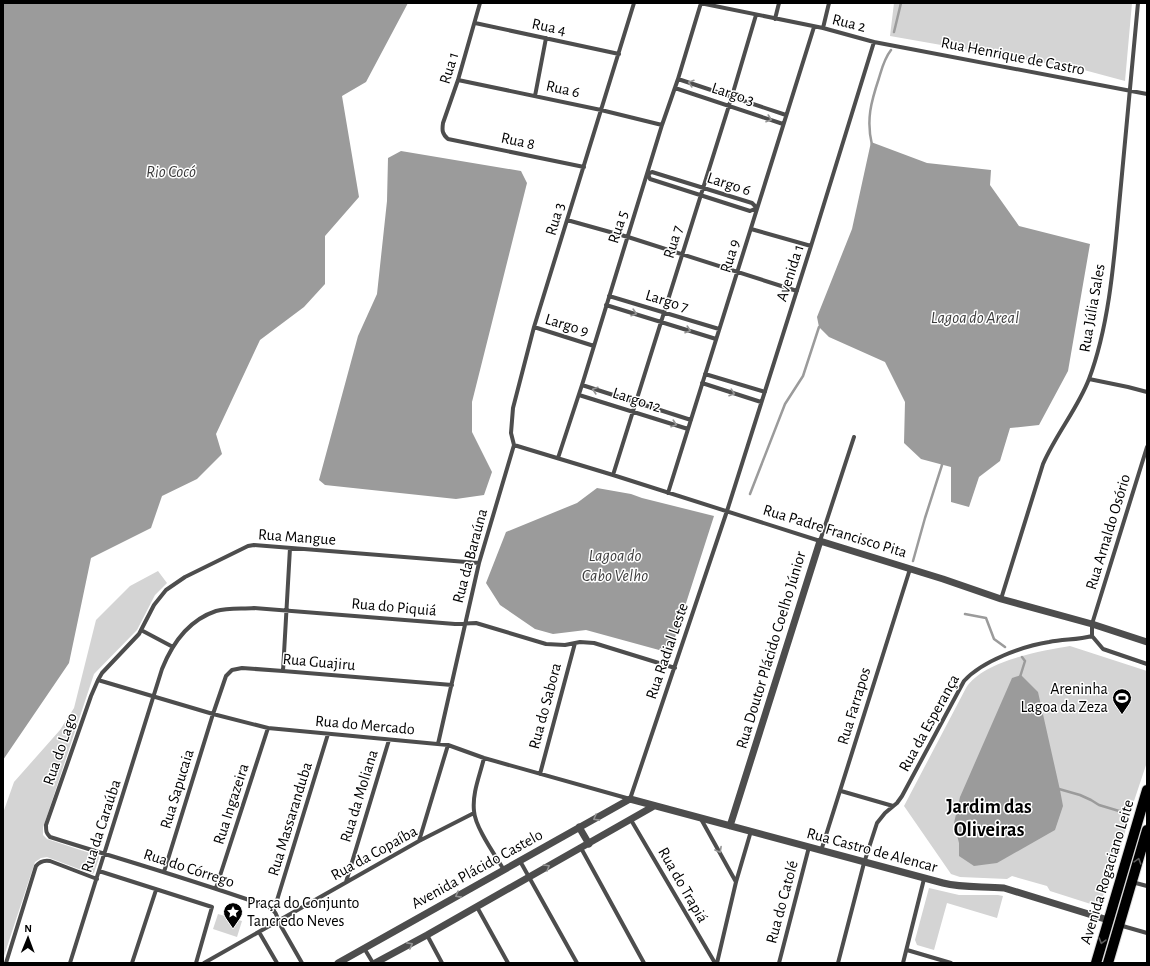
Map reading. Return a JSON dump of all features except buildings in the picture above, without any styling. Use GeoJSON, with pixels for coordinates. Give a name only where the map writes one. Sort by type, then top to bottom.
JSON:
{"type":"FeatureCollection","features":[{"type":"Feature","properties":{"kind":"main road","name":"Avenida Rogaciano Leite"},"geometry":{"type":"LineString","coordinates":[[1096,963],[1146,796]]}},
{"type":"Feature","properties":{"kind":"main road"},"geometry":{"type":"LineString","coordinates":[[1135,832],[1147,833]]}},
{"type":"Feature","properties":{"kind":"main road","name":"Avenida Rogaciano Leite"},"geometry":{"type":"LineString","coordinates":[[1108,963],[1147,833]]}},
{"type":"Feature","properties":{"kind":"street","name":"Rua 1"},"geometry":{"type":"LineString","coordinates":[[448,138],[443,133],[443,123],[458,80],[480,3]]}},
{"type":"Feature","properties":{"kind":"street","name":"Rua 3"},"geometry":{"type":"LineString","coordinates":[[514,445],[511,433],[514,408],[534,327],[634,3]]}},
{"type":"Feature","properties":{"kind":"street","name":"Rua 2"},"geometry":{"type":"LineString","coordinates":[[700,3],[823,28],[874,42]]}},
{"type":"Feature","properties":{"kind":"street","name":"Rua 5"},"geometry":{"type":"LineString","coordinates":[[558,458],[582,386],[662,125],[678,79],[700,3]]}},
{"type":"Feature","properties":{"kind":"street"},"geometry":{"type":"LineString","coordinates":[[730,9],[732,3]]}},
{"type":"Feature","properties":{"kind":"street"},"geometry":{"type":"LineString","coordinates":[[775,19],[779,3]]}},
{"type":"Feature","properties":{"kind":"street"},"geometry":{"type":"LineString","coordinates":[[823,28],[829,3]]}},
{"type":"Feature","properties":{"kind":"street","name":"Rua Júlia Sales"},"geometry":{"type":"LineString","coordinates":[[1001,598],[1043,464],[1049,449],[1089,379],[1102,334],[1116,239],[1138,3]]}},
{"type":"Feature","properties":{"kind":"street","name":"Rua 7"},"geometry":{"type":"LineString","coordinates":[[612,475],[732,96],[756,15]]}},
{"type":"Feature","properties":{"kind":"street","name":"Rua 4"},"geometry":{"type":"LineString","coordinates":[[475,23],[619,54]]}},
{"type":"Feature","properties":{"kind":"street","name":"Rua 9"},"geometry":{"type":"LineString","coordinates":[[668,492],[814,27]]}},
{"type":"Feature","properties":{"kind":"street"},"geometry":{"type":"LineString","coordinates":[[535,96],[546,38]]}},
{"type":"Feature","properties":{"kind":"street","name":"Rua Henrique de Castro"},"geometry":{"type":"LineString","coordinates":[[874,42],[1147,94]]}},
{"type":"Feature","properties":{"kind":"street","name":"Avenida 1"},"geometry":{"type":"LineString","coordinates":[[727,511],[874,42]]}},
{"type":"Feature","properties":{"kind":"street","name":"Largo 3"},"geometry":{"type":"LineString","coordinates":[[678,79],[786,115]]}},
{"type":"Feature","properties":{"kind":"street","name":"Rua 6"},"geometry":{"type":"LineString","coordinates":[[458,80],[601,110],[662,125]]}},
{"type":"Feature","properties":{"kind":"street","name":"Largo 3"},"geometry":{"type":"LineString","coordinates":[[675,88],[783,124]]}},
{"type":"Feature","properties":{"kind":"street","name":"Rua 8"},"geometry":{"type":"LineString","coordinates":[[448,138],[584,167]]}},
{"type":"Feature","properties":{"kind":"street","name":"Largo 6"},"geometry":{"type":"LineString","coordinates":[[652,172],[702,188],[752,203],[757,208],[750,211],[650,179],[648,174],[652,172]]}},
{"type":"Feature","properties":{"kind":"street"},"geometry":{"type":"LineString","coordinates":[[567,220],[628,237],[797,291]]}},
{"type":"Feature","properties":{"kind":"street"},"geometry":{"type":"LineString","coordinates":[[751,229],[811,246]]}},
{"type":"Feature","properties":{"kind":"street","name":"Largo 7"},"geometry":{"type":"LineString","coordinates":[[609,296],[719,329]]}},
{"type":"Feature","properties":{"kind":"street","name":"Largo 7"},"geometry":{"type":"LineString","coordinates":[[606,305],[716,338]]}},
{"type":"Feature","properties":{"kind":"street","name":"Largo 9"},"geometry":{"type":"LineString","coordinates":[[534,327],[594,346]]}},
{"type":"Feature","properties":{"kind":"street"},"geometry":{"type":"LineString","coordinates":[[705,374],[765,392]]}},
{"type":"Feature","properties":{"kind":"street"},"geometry":{"type":"LineString","coordinates":[[1089,379],[1147,392]]}},
{"type":"Feature","properties":{"kind":"street"},"geometry":{"type":"LineString","coordinates":[[702,383],[761,402]]}},
{"type":"Feature","properties":{"kind":"street","name":"Largo 12"},"geometry":{"type":"LineString","coordinates":[[582,386],[691,420]]}},
{"type":"Feature","properties":{"kind":"street","name":"Largo 12"},"geometry":{"type":"LineString","coordinates":[[579,395],[688,429]]}},
{"type":"Feature","properties":{"kind":"street","name":"Rua Doutor Plácido Coelho Júnior"},"geometry":{"type":"LineString","coordinates":[[730,826],[854,437]]}},
{"type":"Feature","properties":{"kind":"street","name":"Rua Padre Francisco Pita"},"geometry":{"type":"LineString","coordinates":[[514,445],[668,492],[1001,598],[1092,624],[1147,642]]}},
{"type":"Feature","properties":{"kind":"street","name":"Rua da Baraúna"},"geometry":{"type":"LineString","coordinates":[[438,744],[479,563],[514,445]]}},
{"type":"Feature","properties":{"kind":"street","name":"Rua Arnaldo Osório"},"geometry":{"type":"LineString","coordinates":[[1092,624],[1147,446]]}},
{"type":"Feature","properties":{"kind":"street","name":"Rua Radial Leste"},"geometry":{"type":"LineString","coordinates":[[630,799],[727,511]]}},
{"type":"Feature","properties":{"kind":"street","name":"Rua Mangue"},"geometry":{"type":"LineString","coordinates":[[98,680],[108,666],[135,639],[148,614],[166,590],[185,577],[248,546],[254,545],[479,563]]}},
{"type":"Feature","properties":{"kind":"street"},"geometry":{"type":"LineString","coordinates":[[284,671],[290,548]]}},
{"type":"Feature","properties":{"kind":"street","name":"Rua Farrapos"},"geometry":{"type":"LineString","coordinates":[[821,851],[910,569]]}},
{"type":"Feature","properties":{"kind":"street","name":"Rua do Piquiá"},"geometry":{"type":"LineString","coordinates":[[154,697],[162,669],[173,647],[184,632],[205,615],[217,611],[246,608],[455,624],[476,623],[546,644],[565,645],[580,642],[594,643],[675,668]]}},
{"type":"Feature","properties":{"kind":"street"},"geometry":{"type":"LineString","coordinates":[[1092,624],[1092,636],[1103,649],[1147,664]]}},
{"type":"Feature","properties":{"kind":"street"},"geometry":{"type":"LineString","coordinates":[[141,630],[173,647]]}},
{"type":"Feature","properties":{"kind":"street","name":"Rua da Esperança"},"geometry":{"type":"LineString","coordinates":[[838,963],[864,863],[877,823],[885,813],[897,803],[907,788],[965,679],[979,668],[1017,650],[1037,644],[1092,636]]}},
{"type":"Feature","properties":{"kind":"street","name":"Rua do Sabora"},"geometry":{"type":"LineString","coordinates":[[540,774],[574,644]]}},
{"type":"Feature","properties":{"kind":"street","name":"Rua Guajiru"},"geometry":{"type":"LineString","coordinates":[[213,714],[226,676],[232,670],[242,668],[452,685]]}},
{"type":"Feature","properties":{"kind":"street","name":"Rua do Mercado"},"geometry":{"type":"LineString","coordinates":[[98,680],[213,714],[268,728],[448,745],[484,758],[630,799]]}},
{"type":"Feature","properties":{"kind":"street","name":"Rua do Lago"},"geometry":{"type":"LineString","coordinates":[[46,825],[98,680]]}},
{"type":"Feature","properties":{"kind":"street","name":"Rua da Caraúba"},"geometry":{"type":"LineString","coordinates":[[70,963],[154,697]]}},
{"type":"Feature","properties":{"kind":"street","name":"Rua Sapucaia"},"geometry":{"type":"LineString","coordinates":[[164,872],[213,714]]}},
{"type":"Feature","properties":{"kind":"street","name":"Rua Ingazeira"},"geometry":{"type":"LineString","coordinates":[[216,888],[268,728]]}},
{"type":"Feature","properties":{"kind":"street","name":"Rua Massaranduba"},"geometry":{"type":"LineString","coordinates":[[274,910],[328,734]]}},
{"type":"Feature","properties":{"kind":"street","name":"Rua da Moliana"},"geometry":{"type":"LineString","coordinates":[[346,882],[389,740]]}},
{"type":"Feature","properties":{"kind":"street"},"geometry":{"type":"LineString","coordinates":[[419,841],[448,745]]}},
{"type":"Feature","properties":{"kind":"street"},"geometry":{"type":"LineString","coordinates":[[484,758],[474,799],[474,813],[478,825],[504,870]]}},
{"type":"Feature","properties":{"kind":"street"},"geometry":{"type":"LineString","coordinates":[[841,791],[893,806]]}},
{"type":"Feature","properties":{"kind":"street","name":"Rua Castro de Alencar"},"geometry":{"type":"LineString","coordinates":[[630,799],[924,879],[954,886],[990,886],[1004,888],[1108,920]]}},
{"type":"Feature","properties":{"kind":"street","name":"Avenida Plácido Castelo"},"geometry":{"type":"LineString","coordinates":[[338,963],[630,799]]}},
{"type":"Feature","properties":{"kind":"street","name":"Avenida Plácido Castelo"},"geometry":{"type":"LineString","coordinates":[[374,963],[529,878],[654,806]]}},
{"type":"Feature","properties":{"kind":"street","name":"Rua da Copaíba"},"geometry":{"type":"LineString","coordinates":[[204,963],[419,841],[474,813]]}},
{"type":"Feature","properties":{"kind":"street"},"geometry":{"type":"LineString","coordinates":[[701,818],[736,882]]}},
{"type":"Feature","properties":{"kind":"street","name":"Rua do Trapiá"},"geometry":{"type":"LineString","coordinates":[[631,820],[716,963]]}},
{"type":"Feature","properties":{"kind":"street","name":"Rua do Córrego"},"geometry":{"type":"LineString","coordinates":[[46,825],[46,832],[50,837],[104,856],[216,888],[274,910]]}},
{"type":"Feature","properties":{"kind":"street"},"geometry":{"type":"LineString","coordinates":[[579,827],[589,844]]}},
{"type":"Feature","properties":{"kind":"street"},"geometry":{"type":"LineString","coordinates":[[716,963],[736,882],[751,831]]}},
{"type":"Feature","properties":{"kind":"street","name":"Rua do Catolé"},"geometry":{"type":"LineString","coordinates":[[778,963],[809,847]]}},
{"type":"Feature","properties":{"kind":"street"},"geometry":{"type":"LineString","coordinates":[[581,848],[644,963]]}},
{"type":"Feature","properties":{"kind":"street"},"geometry":{"type":"LineString","coordinates":[[6,963],[36,866],[39,863],[46,860],[97,879]]}},
{"type":"Feature","properties":{"kind":"street"},"geometry":{"type":"LineString","coordinates":[[520,861],[577,963]]}},
{"type":"Feature","properties":{"kind":"street","name":"Rua do Córrego"},"geometry":{"type":"LineString","coordinates":[[100,870],[156,890],[212,907],[196,963]]}},
{"type":"Feature","properties":{"kind":"street"},"geometry":{"type":"LineString","coordinates":[[903,963],[924,879]]}},
{"type":"Feature","properties":{"kind":"street"},"geometry":{"type":"LineString","coordinates":[[1132,881],[1147,886]]}},
{"type":"Feature","properties":{"kind":"street"},"geometry":{"type":"LineString","coordinates":[[132,963],[156,890]]}},
{"type":"Feature","properties":{"kind":"street"},"geometry":{"type":"LineString","coordinates":[[476,907],[508,963]]}},
{"type":"Feature","properties":{"kind":"street"},"geometry":{"type":"LineString","coordinates":[[274,910],[278,921],[302,963]]}},
{"type":"Feature","properties":{"kind":"street"},"geometry":{"type":"LineString","coordinates":[[1119,925],[1147,934]]}},
{"type":"Feature","properties":{"kind":"street"},"geometry":{"type":"LineString","coordinates":[[260,931],[277,963]]}},
{"type":"Feature","properties":{"kind":"street"},"geometry":{"type":"LineString","coordinates":[[427,935],[442,963]]}},
{"type":"Feature","properties":{"kind":"street"},"geometry":{"type":"LineString","coordinates":[[364,948],[374,963]]}},
{"type":"Feature","properties":{"kind":"street"},"geometry":{"type":"LineString","coordinates":[[907,950],[951,963]]}},
{"type":"Feature","properties":{"kind":"shaded area"},"geometry":{"type":"Polygon","coordinates":[[[894,3],[1132,3],[1125,81],[1084,70],[890,36],[894,3]]]}},
{"type":"Feature","properties":{"kind":"shaded area"},"geometry":{"type":"Polygon","coordinates":[[[158,571],[167,583],[155,595],[137,630],[94,674],[43,828],[43,835],[47,839],[99,856],[94,873],[92,874],[47,857],[41,858],[35,862],[3,959],[3,813],[14,782],[60,730],[74,708],[96,620],[130,586],[158,571]]]}},
{"type":"Feature","properties":{"kind":"shaded area"},"geometry":{"type":"Polygon","coordinates":[[[1070,646],[1147,671],[1147,762],[1132,807],[1118,857],[1112,859],[1102,901],[1097,906],[1050,891],[1047,886],[1012,876],[1007,879],[960,877],[951,874],[904,806],[966,688],[974,679],[998,664],[1028,654],[1070,646]]]}},
{"type":"Feature","properties":{"kind":"shaded area"},"geometry":{"type":"Polygon","coordinates":[[[929,888],[959,895],[1003,896],[997,918],[947,903],[934,950],[917,945],[915,940],[929,888]]]}},
{"type":"Feature","properties":{"kind":"shaded area"},"geometry":{"type":"Polygon","coordinates":[[[218,914],[242,921],[237,937],[213,929],[218,914]]]}},
{"type":"Feature","properties":{"kind":"water","name":"Rio Cocó"},"geometry":{"type":"Polygon","coordinates":[[[3,3],[408,3],[366,82],[342,96],[359,197],[325,236],[325,284],[304,307],[260,340],[216,434],[222,454],[197,479],[162,496],[151,528],[91,558],[69,663],[3,760],[3,3]]]}},
{"type":"Feature","properties":{"kind":"water","name":"Lagoa do Areal"},"geometry":{"type":"Polygon","coordinates":[[[871,142],[927,163],[991,170],[990,185],[1019,226],[1090,244],[1068,371],[1039,425],[1010,428],[1000,461],[979,477],[969,507],[951,502],[951,467],[921,459],[904,443],[905,402],[885,362],[829,337],[819,327],[817,317],[852,229],[871,142]]]}},
{"type":"Feature","properties":{"kind":"water"},"geometry":{"type":"Polygon","coordinates":[[[401,151],[521,171],[527,183],[472,402],[472,432],[492,472],[484,495],[456,499],[325,485],[319,480],[358,336],[377,294],[387,201],[388,158],[401,151]]]}},
{"type":"Feature","properties":{"kind":"water","name":"Lagoa do Cabo Velho"},"geometry":{"type":"Polygon","coordinates":[[[597,488],[631,494],[714,516],[670,653],[586,630],[553,634],[535,629],[500,605],[486,583],[506,532],[577,503],[597,488]]]}},
{"type":"Feature","properties":{"kind":"water"},"geometry":{"type":"Polygon","coordinates":[[[1021,675],[1038,692],[1063,806],[1055,830],[997,863],[974,866],[959,856],[959,843],[954,823],[960,797],[1012,678],[1021,675]]]}},
{"type":"Feature","properties":{"kind":"waterway"},"geometry":{"type":"LineString","coordinates":[[894,32],[901,3]]}},
{"type":"Feature","properties":{"kind":"waterway"},"geometry":{"type":"LineString","coordinates":[[872,145],[869,127],[870,111],[876,87],[884,64],[891,50]]}},
{"type":"Feature","properties":{"kind":"waterway"},"geometry":{"type":"LineString","coordinates":[[750,494],[785,404],[803,376],[819,327],[821,326]]}},
{"type":"Feature","properties":{"kind":"waterway"},"geometry":{"type":"LineString","coordinates":[[913,561],[942,462]]}},
{"type":"Feature","properties":{"kind":"waterway"},"geometry":{"type":"LineString","coordinates":[[965,614],[986,618],[994,639],[1005,647]]}},
{"type":"Feature","properties":{"kind":"waterway"},"geometry":{"type":"LineString","coordinates":[[1020,677],[1025,661],[1022,657]]}},
{"type":"Feature","properties":{"kind":"waterway"},"geometry":{"type":"LineString","coordinates":[[1059,789],[1080,795],[1099,805],[1129,814]]}},
{"type":"Feature","properties":{"kind":"place","name":"Areninha Lagoa da Zeza"},"geometry":{"type":"Point","coordinates":[1122,715]}},
{"type":"Feature","properties":{"kind":"place","name":"Praça do Conjunto Tancredo Neves"},"geometry":{"type":"Point","coordinates":[233,929]}},
{"type":"Feature","properties":{"kind":"district","name":"Jardim das Oliveiras"},"geometry":{"type":"Point","coordinates":[989,818]}}]}
